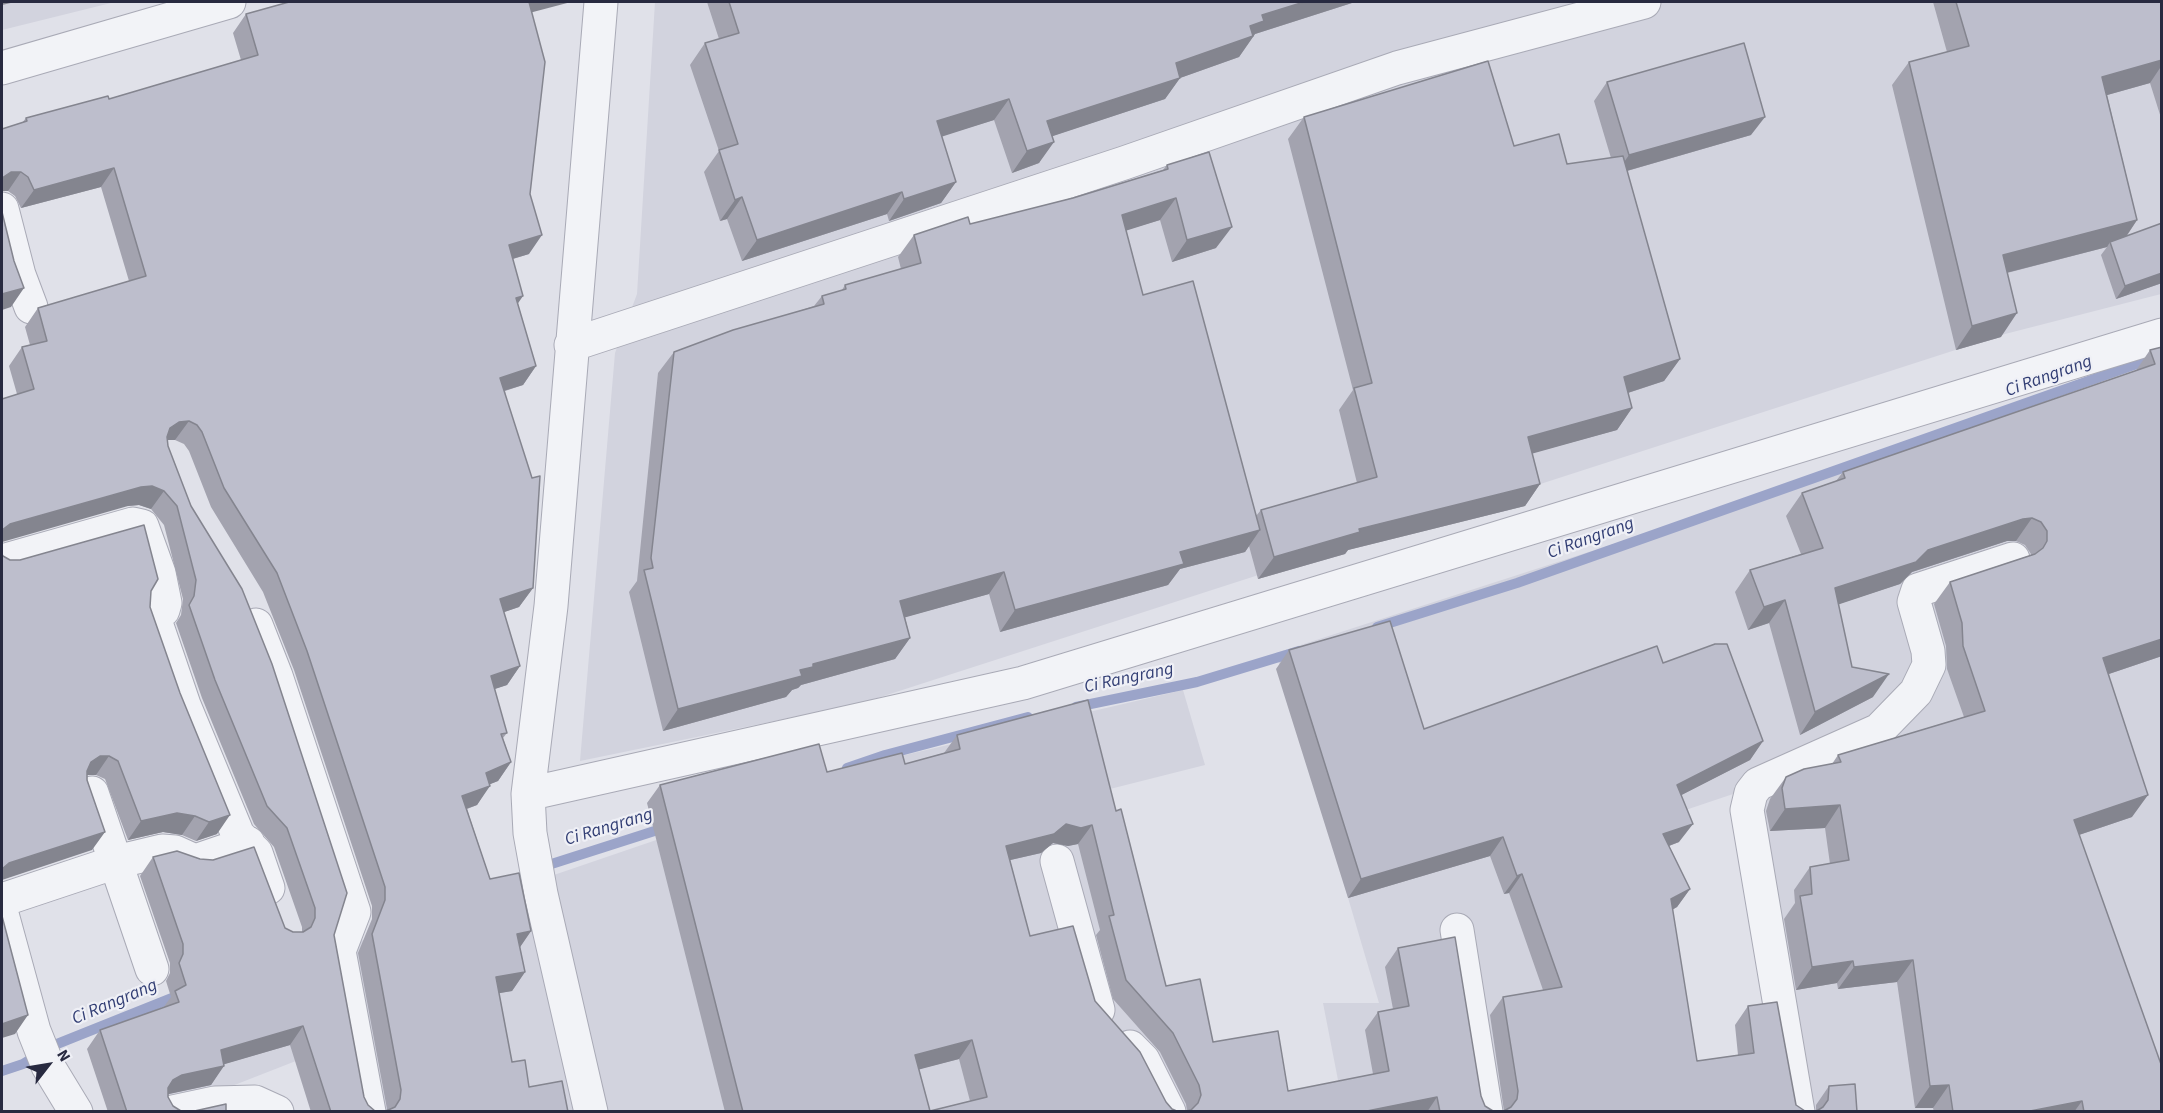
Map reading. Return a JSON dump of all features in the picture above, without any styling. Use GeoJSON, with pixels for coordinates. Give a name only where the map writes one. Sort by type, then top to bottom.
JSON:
{"type":"FeatureCollection","features":[{"type":"Feature","properties":{"kind":"street"},"geometry":{"type":"LineString","coordinates":[[2,68],[229,2]]}},
{"type":"Feature","properties":{"kind":"street"},"geometry":{"type":"LineString","coordinates":[[591,1112],[541,894],[532,845],[528,794],[551,606],[601,2]]}},
{"type":"Feature","properties":{"kind":"street"},"geometry":{"type":"LineString","coordinates":[[571,345],[1124,163],[1397,68],[1644,2]]}},
{"type":"Feature","properties":{"kind":"street"},"geometry":{"type":"LineString","coordinates":[[2,209],[19,275],[31,307]]}},
{"type":"Feature","properties":{"kind":"street"},"geometry":{"type":"LineString","coordinates":[[528,794],[1023,683],[2162,335]]}},
{"type":"Feature","properties":{"kind":"street"},"geometry":{"type":"LineString","coordinates":[[2,561],[133,524],[142,526],[166,607],[156,612],[155,620],[184,705],[238,835],[256,853],[277,913]]}},
{"type":"Feature","properties":{"kind":"street"},"geometry":{"type":"LineString","coordinates":[[1798,1112],[1748,810],[1751,793],[1758,784],[1879,730],[1916,692],[1929,666],[1928,651],[1914,602],[1918,590],[2013,559]]}},
{"type":"Feature","properties":{"kind":"street"},"geometry":{"type":"LineString","coordinates":[[246,599],[276,676],[354,912],[339,951],[369,1112]]}},
{"type":"Feature","properties":{"kind":"street"},"geometry":{"type":"LineString","coordinates":[[92,793],[152,969]]}},
{"type":"Feature","properties":{"kind":"street"},"geometry":{"type":"LineString","coordinates":[[2,900],[116,862],[162,851],[175,852],[195,861],[248,843]]}},
{"type":"Feature","properties":{"kind":"street"},"geometry":{"type":"LineString","coordinates":[[1057,861],[1096,1008],[1143,1060],[1169,1112]]}},
{"type":"Feature","properties":{"kind":"street"},"geometry":{"type":"LineString","coordinates":[[2,914],[34,1031],[48,1066],[75,1112]]}},
{"type":"Feature","properties":{"kind":"street"},"geometry":{"type":"LineString","coordinates":[[1457,930],[1486,1112]]}},
{"type":"Feature","properties":{"kind":"street"},"geometry":{"type":"LineString","coordinates":[[173,1112],[214,1103],[244,1102],[255,1102],[277,1112]]}},
{"type":"Feature","properties":{"kind":"shaded area"},"geometry":{"type":"Polygon","coordinates":[[[2,2],[115,2],[2,30],[2,2]]]}},
{"type":"Feature","properties":{"kind":"shaded area"},"geometry":{"type":"Polygon","coordinates":[[[655,2],[2161,2],[2161,294],[2005,334],[862,703],[580,761],[615,353],[637,294],[655,2]]]}},
{"type":"Feature","properties":{"kind":"shaded area"},"geometry":{"type":"Polygon","coordinates":[[[2161,367],[2161,1111],[1815,1111],[1745,790],[1638,826],[1588,1111],[1344,1111],[1323,1003],[1379,1003],[1276,653],[2161,367]]]}},
{"type":"Feature","properties":{"kind":"shaded area"},"geometry":{"type":"Polygon","coordinates":[[[1183,690],[1205,765],[1106,790],[1162,997],[1250,1111],[323,1111],[301,1059],[168,1111],[112,1026],[905,755],[1183,690]]]}},
{"type":"Feature","properties":{"kind":"building"},"geometry":{"type":"Polygon","coordinates":[[[289,2],[529,2],[545,62],[530,194],[542,235],[509,245],[523,296],[516,298],[536,366],[500,378],[532,478],[540,476],[533,588],[500,599],[520,666],[491,676],[507,733],[501,734],[511,762],[486,773],[490,786],[462,796],[490,879],[519,873],[531,931],[517,934],[525,972],[496,977],[512,1062],[525,1060],[529,1087],[562,1081],[568,1112],[331,1112],[303,1026],[221,1050],[224,1066],[182,1075],[173,1080],[168,1088],[168,1097],[173,1106],[188,1112],[127,1112],[100,1030],[179,1002],[175,991],[186,985],[179,963],[183,954],[183,944],[153,857],[177,851],[200,859],[213,860],[254,847],[285,928],[293,932],[303,932],[311,927],[315,918],[315,908],[287,828],[267,806],[215,680],[189,605],[194,596],[196,580],[177,506],[164,491],[152,486],[141,487],[10,524],[2,530],[2,399],[34,389],[22,347],[47,341],[38,308],[146,276],[114,168],[34,190],[28,177],[21,172],[11,172],[2,178],[2,129],[27,121],[26,118],[108,96],[109,99],[258,55],[246,14],[289,2]],[[189,421],[179,422],[170,428],[167,437],[168,446],[191,506],[242,589],[272,664],[347,893],[334,935],[364,1097],[375,1111],[386,1111],[395,1107],[400,1099],[401,1090],[372,934],[385,900],[385,887],[307,651],[277,573],[224,488],[202,432],[197,425],[189,421]]]}},
{"type":"Feature","properties":{"kind":"building"},"geometry":{"type":"Polygon","coordinates":[[[729,2],[1304,2],[1262,15],[1264,21],[1250,26],[1253,36],[1176,63],[1180,78],[1047,121],[1054,142],[1027,151],[1009,99],[937,121],[956,182],[904,199],[902,192],[757,240],[742,197],[735,200],[719,150],[738,144],[705,43],[739,33],[729,2]]]}},
{"type":"Feature","properties":{"kind":"building"},"geometry":{"type":"Polygon","coordinates":[[[1956,2],[2162,2],[2162,60],[2102,77],[2137,220],[2003,255],[2017,313],[1972,326],[1909,62],[1969,46],[1956,2]]]}},
{"type":"Feature","properties":{"kind":"building"},"geometry":{"type":"Polygon","coordinates":[[[1744,43],[1765,117],[1629,155],[1607,82],[1744,43]]]}},
{"type":"Feature","properties":{"kind":"building"},"geometry":{"type":"Polygon","coordinates":[[[1488,61],[1514,146],[1559,134],[1567,164],[1623,156],[1680,359],[1624,377],[1632,408],[1528,437],[1540,484],[1359,529],[1360,532],[1274,557],[1261,510],[1377,477],[1354,388],[1372,383],[1304,117],[1488,61]]]}},
{"type":"Feature","properties":{"kind":"building"},"geometry":{"type":"Polygon","coordinates":[[[1209,152],[1232,227],[1187,240],[1176,198],[1122,215],[1143,295],[1193,281],[1260,530],[1180,552],[1184,564],[1015,610],[1004,572],[900,601],[910,638],[813,664],[813,667],[800,670],[802,676],[678,709],[644,570],[653,568],[651,558],[674,352],[733,330],[824,304],[822,296],[846,289],[845,285],[921,263],[914,235],[968,217],[970,224],[1073,198],[1168,169],[1167,165],[1209,152]]]}},
{"type":"Feature","properties":{"kind":"building"},"geometry":{"type":"Polygon","coordinates":[[[2,212],[14,261],[24,288],[2,294],[2,212]]]}},
{"type":"Feature","properties":{"kind":"building"},"geometry":{"type":"Polygon","coordinates":[[[2162,223],[2162,273],[2125,286],[2110,242],[2162,223]]]}},
{"type":"Feature","properties":{"kind":"building"},"geometry":{"type":"Polygon","coordinates":[[[2162,347],[2162,639],[2103,658],[2148,795],[2074,820],[2162,1067],[2162,1112],[2084,1112],[2082,1101],[2025,1112],[1953,1112],[1949,1085],[1930,1086],[1913,960],[1854,967],[1853,961],[1812,967],[1800,896],[1812,894],[1810,867],[1849,860],[1840,805],[1785,809],[1782,788],[1786,777],[1804,769],[1841,762],[1838,755],[1985,711],[1963,646],[1962,623],[1950,582],[2035,554],[2043,548],[2047,541],[2047,531],[2041,522],[2032,518],[2023,519],[1928,550],[1916,562],[1835,588],[1852,667],[1889,674],[1815,712],[1785,600],[1764,607],[1750,570],[1823,548],[1802,493],[1845,478],[1843,472],[2155,364],[2150,350],[2162,347]]]}},
{"type":"Feature","properties":{"kind":"building"},"geometry":{"type":"Polygon","coordinates":[[[144,525],[158,579],[151,591],[150,607],[180,693],[230,815],[209,822],[195,816],[177,813],[141,821],[118,761],[109,756],[100,756],[91,762],[87,771],[87,780],[105,832],[9,863],[2,869],[2,554],[10,560],[20,560],[144,525]]]}},
{"type":"Feature","properties":{"kind":"building"},"geometry":{"type":"Polygon","coordinates":[[[1390,621],[1424,729],[1657,646],[1663,663],[1715,644],[1727,644],[1763,741],[1677,785],[1693,824],[1663,834],[1690,889],[1671,899],[1697,1061],[1754,1053],[1748,1006],[1777,1002],[1796,1105],[1805,1111],[1813,1112],[1502,1112],[1511,1107],[1517,1099],[1518,1091],[1503,997],[1562,987],[1522,874],[1517,876],[1503,837],[1361,879],[1289,650],[1390,621]]]}},
{"type":"Feature","properties":{"kind":"building"},"geometry":{"type":"Polygon","coordinates":[[[1088,700],[1116,811],[1121,809],[1166,986],[1200,979],[1213,1042],[1278,1031],[1288,1091],[1389,1071],[1378,1012],[1409,1006],[1398,948],[1455,937],[1481,1096],[1485,1106],[1498,1112],[1440,1112],[1437,1097],[1362,1112],[1182,1112],[1191,1110],[1198,1103],[1201,1095],[1199,1085],[1173,1033],[1126,980],[1109,916],[1114,915],[1092,825],[1081,828],[1066,824],[1054,834],[1006,846],[1030,936],[1073,926],[1095,1001],[1140,1052],[1166,1102],[1172,1109],[1179,1112],[743,1112],[660,785],[819,744],[827,772],[902,753],[905,764],[960,749],[957,735],[1088,700]],[[972,1040],[915,1055],[930,1111],[987,1097],[972,1040]]]}},
{"type":"Feature","properties":{"kind":"building"},"geometry":{"type":"Polygon","coordinates":[[[2,916],[28,1015],[2,1024],[2,916]]]}},
{"type":"Feature","properties":{"kind":"building"},"geometry":{"type":"Polygon","coordinates":[[[1855,1084],[1857,1112],[1815,1112],[1828,1100],[1829,1086],[1855,1084]]]}},
{"type":"Feature","properties":{"kind":"building"},"geometry":{"type":"Polygon","coordinates":[[[226,1104],[226,1112],[190,1112],[226,1104]]]}},
{"type":"Feature","properties":{"kind":"waterway","name":"Ci Rangrang"},"geometry":{"type":"LineString","coordinates":[[1377,627],[1517,583],[2162,355]]}},
{"type":"Feature","properties":{"kind":"waterway","name":"Ci Rangrang"},"geometry":{"type":"LineString","coordinates":[[1076,707],[1197,682],[1299,651]]}},
{"type":"Feature","properties":{"kind":"waterway","name":"Ci Rangrang"},"geometry":{"type":"LineString","coordinates":[[847,768],[885,755],[1028,717]]}},
{"type":"Feature","properties":{"kind":"waterway","name":"Ci Rangrang"},"geometry":{"type":"LineString","coordinates":[[539,868],[667,827]]}},
{"type":"Feature","properties":{"kind":"waterway","name":"Ci Rangrang"},"geometry":{"type":"LineString","coordinates":[[2,1071],[23,1064],[52,1046],[182,994]]}}]}
